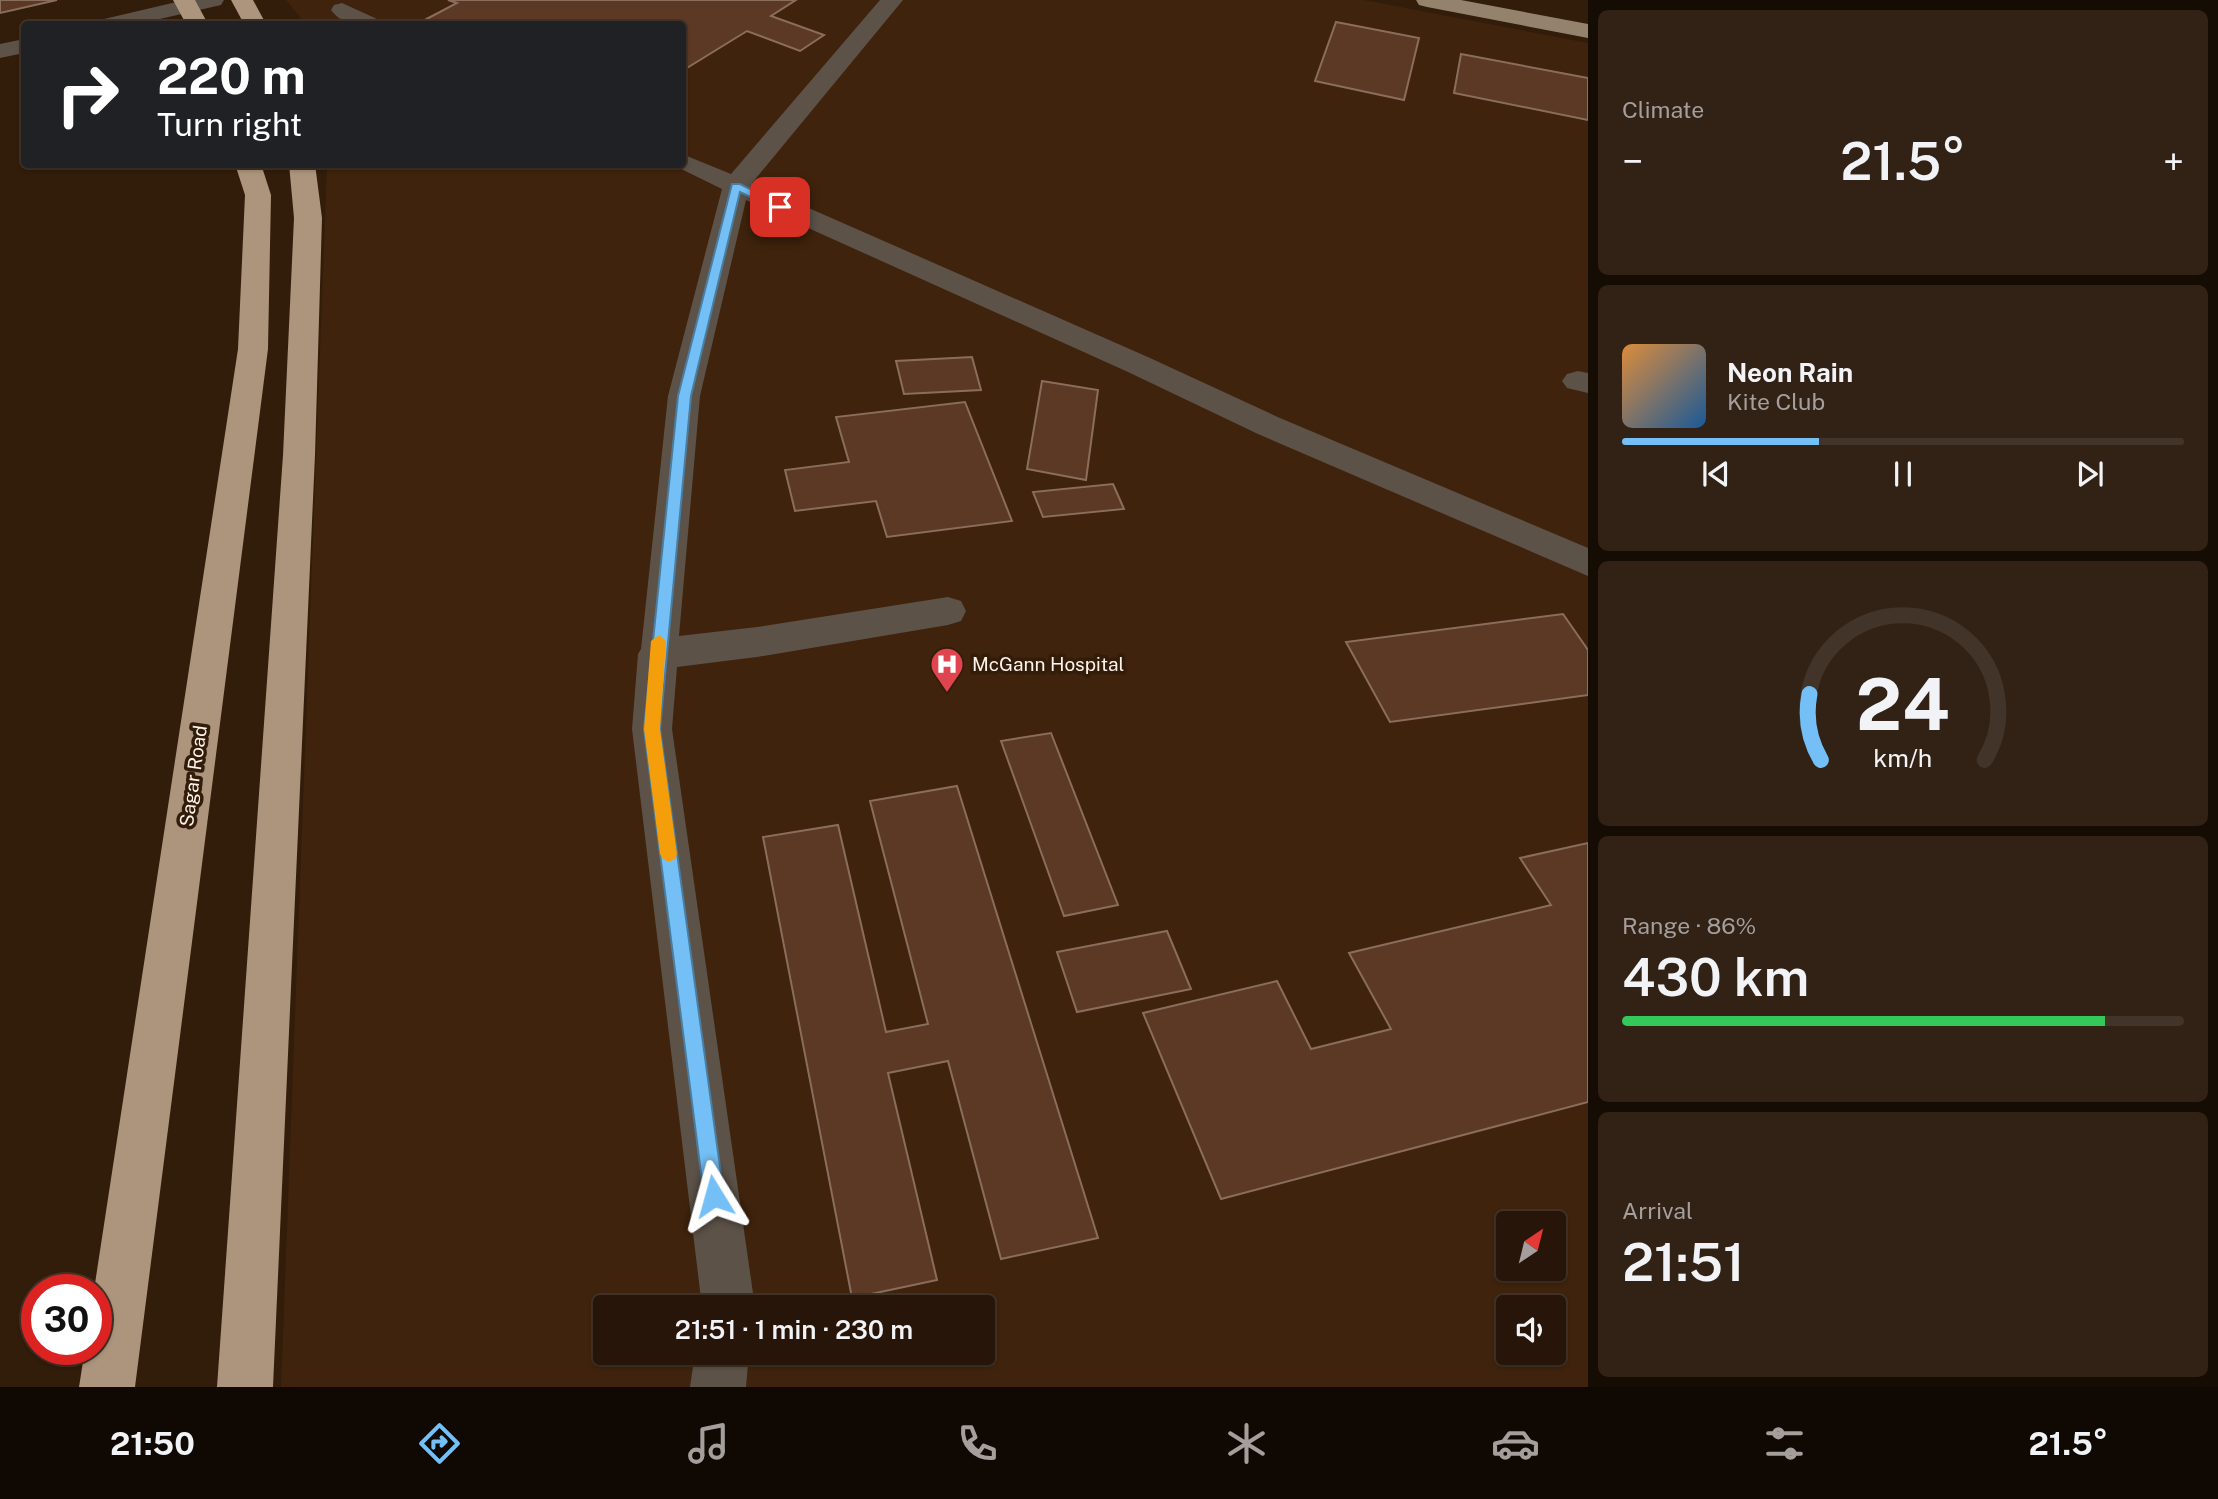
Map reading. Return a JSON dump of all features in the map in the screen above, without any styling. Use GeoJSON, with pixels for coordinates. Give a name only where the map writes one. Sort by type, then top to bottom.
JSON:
{"type":"FeatureCollection","features":[{"type":"Feature","properties":{"kind":"highway"},"geometry":{"type":"LineString","coordinates":[[242,0],[253,21]]}},
{"type":"Feature","properties":{"kind":"highway","name":"Sagar Road"},"geometry":{"type":"LineString","coordinates":[[107,1387],[253,349],[258,195],[249,168]]}},
{"type":"Feature","properties":{"kind":"highway"},"geometry":{"type":"LineString","coordinates":[[245,1387],[299,455],[308,218],[302,168]]}},
{"type":"Feature","properties":{"kind":"main road"},"geometry":{"type":"LineString","coordinates":[[1427,0],[1588,31]]}},
{"type":"Feature","properties":{"kind":"street"},"geometry":{"type":"LineString","coordinates":[[128,21],[189,10],[213,0]]}},
{"type":"Feature","properties":{"kind":"street"},"geometry":{"type":"LineString","coordinates":[[726,1295],[652,729],[657,654],[684,396],[736,187],[766,147],[892,0]]}},
{"type":"Feature","properties":{"kind":"street"},"geometry":{"type":"LineString","coordinates":[[342,10],[363,21]]}},
{"type":"Feature","properties":{"kind":"street"},"geometry":{"type":"LineString","coordinates":[[0,51],[21,47]]}},
{"type":"Feature","properties":{"kind":"street"},"geometry":{"type":"LineString","coordinates":[[686,164],[1139,365],[1269,426],[1588,564]]}},
{"type":"Feature","properties":{"kind":"street"},"geometry":{"type":"LineString","coordinates":[[657,654],[757,642],[948,611]]}},
{"type":"Feature","properties":{"kind":"street"},"geometry":{"type":"LineString","coordinates":[[718,1387],[721,1365]]}},
{"type":"Feature","properties":{"kind":"shaded area","name":"McGann Hospital"},"geometry":{"type":"Polygon","coordinates":[[[286,0],[1364,0],[1588,43],[1588,1387],[281,1387],[327,168],[686,168],[686,21],[303,21],[286,0]]]}},
{"type":"Feature","properties":{"kind":"building"},"geometry":{"type":"Polygon","coordinates":[[[0,0],[57,0],[0,13],[0,0]]]}},
{"type":"Feature","properties":{"kind":"building"},"geometry":{"type":"Polygon","coordinates":[[[448,0],[796,0],[771,16],[824,35],[800,51],[747,31],[686,69],[686,21],[423,21],[457,3],[448,0]]]}},
{"type":"Feature","properties":{"kind":"building"},"geometry":{"type":"Polygon","coordinates":[[[1336,22],[1419,38],[1404,100],[1315,81],[1336,22]]]}},
{"type":"Feature","properties":{"kind":"building"},"geometry":{"type":"Polygon","coordinates":[[[1461,54],[1588,78],[1588,120],[1454,93],[1461,54]]]}},
{"type":"Feature","properties":{"kind":"building"},"geometry":{"type":"Polygon","coordinates":[[[972,357],[981,390],[904,394],[896,361],[972,357]]]}},
{"type":"Feature","properties":{"kind":"building"},"geometry":{"type":"Polygon","coordinates":[[[1042,381],[1098,390],[1086,480],[1027,469],[1042,381]]]}},
{"type":"Feature","properties":{"kind":"building"},"geometry":{"type":"Polygon","coordinates":[[[965,402],[1012,521],[887,537],[876,501],[795,511],[785,470],[849,462],[836,417],[965,402]]]}},
{"type":"Feature","properties":{"kind":"building"},"geometry":{"type":"Polygon","coordinates":[[[1113,484],[1124,509],[1043,517],[1033,492],[1113,484]]]}},
{"type":"Feature","properties":{"kind":"building"},"geometry":{"type":"Polygon","coordinates":[[[1563,614],[1588,650],[1588,695],[1390,722],[1346,642],[1563,614]]]}},
{"type":"Feature","properties":{"kind":"building"},"geometry":{"type":"Polygon","coordinates":[[[1051,733],[1118,905],[1064,916],[1001,741],[1051,733]]]}},
{"type":"Feature","properties":{"kind":"building"},"geometry":{"type":"Polygon","coordinates":[[[957,786],[1098,1238],[1001,1259],[948,1061],[888,1073],[937,1280],[866,1295],[851,1295],[763,837],[838,825],[886,1032],[928,1024],[870,801],[957,786]]]}},
{"type":"Feature","properties":{"kind":"building"},"geometry":{"type":"Polygon","coordinates":[[[1588,843],[1588,1102],[1221,1199],[1143,1013],[1277,981],[1311,1049],[1391,1029],[1349,953],[1551,905],[1520,858],[1588,843]]]}},
{"type":"Feature","properties":{"kind":"building"},"geometry":{"type":"Polygon","coordinates":[[[1167,931],[1191,989],[1077,1012],[1057,952],[1167,931]]]}},
{"type":"Feature","properties":{"kind":"slow traffic"},"geometry":{"type":"LineString","coordinates":[[659,641],[652,729],[669,854]]}},
{"type":"Feature","properties":{"kind":"place","name":"McGann Hospital"},"geometry":{"type":"Point","coordinates":[947,694]}},
{"type":"Feature","properties":{"kind":"route"},"geometry":{"type":"LineString","coordinates":[[714,1196],[652,729],[657,654],[684,396],[736,187],[780,207]]}}]}
